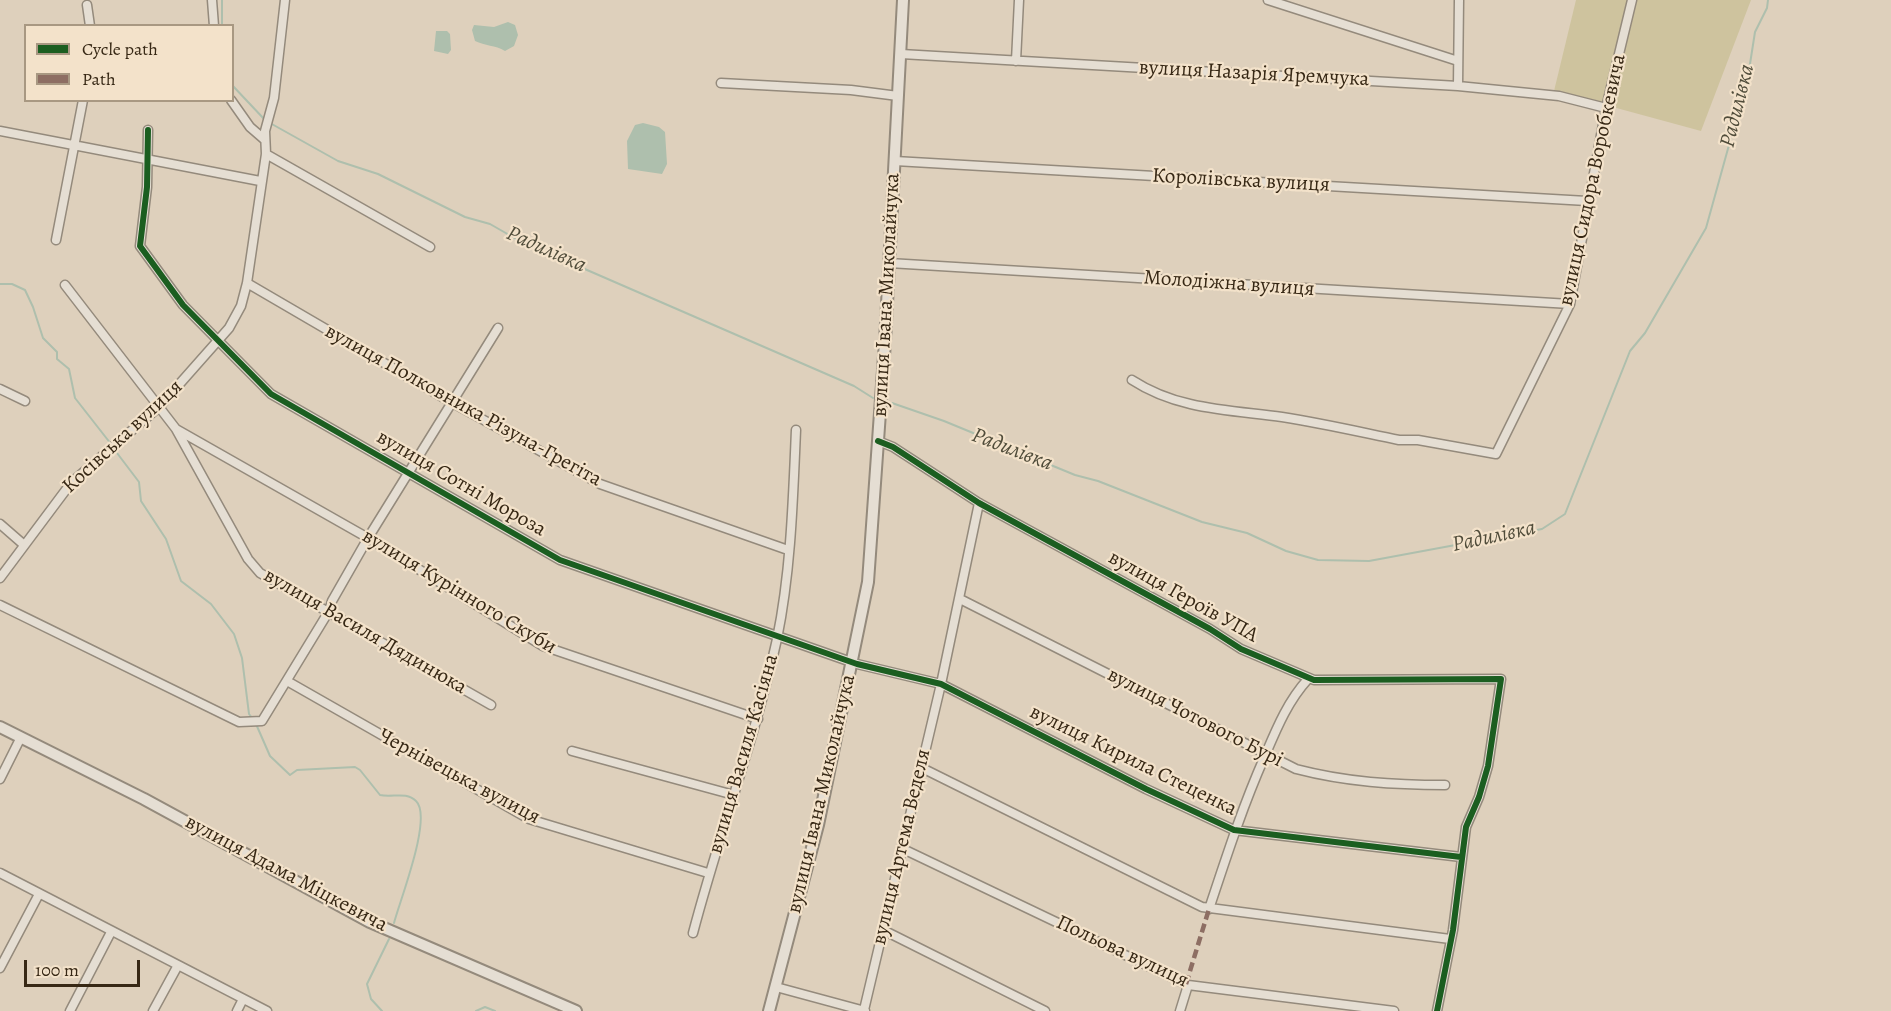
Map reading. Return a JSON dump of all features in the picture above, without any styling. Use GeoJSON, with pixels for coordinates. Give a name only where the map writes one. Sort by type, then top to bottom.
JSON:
{"type":"FeatureCollection","features":[{"type":"Feature","properties":{"kind":"street"},"geometry":{"type":"LineString","coordinates":[[212,0],[214,24]]}},
{"type":"Feature","properties":{"kind":"street","name":"Косівська вулиця"},"geometry":{"type":"LineString","coordinates":[[0,578],[23,544],[71,483],[160,406],[233,322],[247,283],[260,181],[266,154],[267,120],[274,98],[285,0]]}},
{"type":"Feature","properties":{"kind":"street","name":"вулиця Івана Миколайчука"},"geometry":{"type":"LineString","coordinates":[[769,1011],[818,825],[868,582],[881,397],[903,0]]}},
{"type":"Feature","properties":{"kind":"street"},"geometry":{"type":"LineString","coordinates":[[1016,61],[1019,0]]}},
{"type":"Feature","properties":{"kind":"street"},"geometry":{"type":"LineString","coordinates":[[1268,0],[1458,61]]}},
{"type":"Feature","properties":{"kind":"street"},"geometry":{"type":"LineString","coordinates":[[1458,86],[1459,0]]}},
{"type":"Feature","properties":{"kind":"street","name":"вулиця Сидора Воробкевича"},"geometry":{"type":"LineString","coordinates":[[1132,380],[1163,398],[1184,403],[1496,454],[1569,304],[1606,108],[1632,0]]}},
{"type":"Feature","properties":{"kind":"street"},"geometry":{"type":"LineString","coordinates":[[87,5],[90,24]]}},
{"type":"Feature","properties":{"kind":"street","name":"вулиця Назарія Яремчука"},"geometry":{"type":"LineString","coordinates":[[901,54],[1458,86],[1559,96],[1606,108]]}},
{"type":"Feature","properties":{"kind":"street"},"geometry":{"type":"LineString","coordinates":[[721,83],[851,90],[898,96]]}},
{"type":"Feature","properties":{"kind":"street"},"geometry":{"type":"LineString","coordinates":[[56,240],[82,102]]}},
{"type":"Feature","properties":{"kind":"street"},"geometry":{"type":"LineString","coordinates":[[232,102],[250,127],[265,140]]}},
{"type":"Feature","properties":{"kind":"street","name":"вулиця Сотні Мороза"},"geometry":{"type":"LineString","coordinates":[[148,129],[148,159],[140,246],[183,305],[217,342],[271,394],[560,560],[852,662],[941,684]]}},
{"type":"Feature","properties":{"kind":"street"},"geometry":{"type":"LineString","coordinates":[[0,131],[260,181]]}},
{"type":"Feature","properties":{"kind":"street"},"geometry":{"type":"LineString","coordinates":[[266,154],[430,247]]}},
{"type":"Feature","properties":{"kind":"street","name":"Королівська вулиця"},"geometry":{"type":"LineString","coordinates":[[895,161],[1587,201]]}},
{"type":"Feature","properties":{"kind":"street","name":"Молодіжна вулиця"},"geometry":{"type":"LineString","coordinates":[[889,263],[1569,304]]}},
{"type":"Feature","properties":{"kind":"street","name":"вулиця Полковника Різуна-Грегіта"},"geometry":{"type":"LineString","coordinates":[[247,283],[451,402],[600,484],[788,550]]}},
{"type":"Feature","properties":{"kind":"street","name":"вулиця Василя Дядинюка"},"geometry":{"type":"LineString","coordinates":[[65,285],[176,429],[252,565],[267,579],[329,611],[491,705]]}},
{"type":"Feature","properties":{"kind":"street"},"geometry":{"type":"LineString","coordinates":[[0,605],[236,721],[256,723],[266,719],[329,611],[368,538],[498,328]]}},
{"type":"Feature","properties":{"kind":"street"},"geometry":{"type":"LineString","coordinates":[[0,389],[26,401]]}},
{"type":"Feature","properties":{"kind":"street","name":"вулиця Курінного Скуби"},"geometry":{"type":"LineString","coordinates":[[176,429],[368,538],[543,646],[758,719]]}},
{"type":"Feature","properties":{"kind":"street","name":"вулиця Василя Касіяна"},"geometry":{"type":"LineString","coordinates":[[693,933],[708,873],[758,719],[778,635],[788,550],[796,430]]}},
{"type":"Feature","properties":{"kind":"street","name":"вулиця Героїв УПА"},"geometry":{"type":"LineString","coordinates":[[878,441],[893,447],[980,503],[1210,629],[1241,649],[1308,679],[1501,679],[1488,766],[1479,797],[1467,822],[1461,857]]}},
{"type":"Feature","properties":{"kind":"street","name":"вулиця Артема Веделя"},"geometry":{"type":"LineString","coordinates":[[864,1011],[941,684],[948,640],[960,599],[967,551],[980,503]]}},
{"type":"Feature","properties":{"kind":"street"},"geometry":{"type":"LineString","coordinates":[[0,524],[23,544]]}},
{"type":"Feature","properties":{"kind":"street","name":"вулиця Чотового Бурі"},"geometry":{"type":"LineString","coordinates":[[960,599],[1296,769],[1329,778],[1392,785],[1445,785]]}},
{"type":"Feature","properties":{"kind":"street"},"geometry":{"type":"LineString","coordinates":[[1209,909],[1234,830],[1265,754],[1289,705],[1308,679]]}},
{"type":"Feature","properties":{"kind":"street","name":"Чернівецька вулиця"},"geometry":{"type":"LineString","coordinates":[[287,681],[529,819],[708,873]]}},
{"type":"Feature","properties":{"kind":"street","name":"вулиця Кирила Стеценка"},"geometry":{"type":"LineString","coordinates":[[941,684],[1146,789],[1234,830],[1461,857]]}},
{"type":"Feature","properties":{"kind":"street","name":"вулиця Адама Міцкевича"},"geometry":{"type":"LineString","coordinates":[[0,727],[144,799],[392,931],[576,1011]]}},
{"type":"Feature","properties":{"kind":"street"},"geometry":{"type":"LineString","coordinates":[[0,779],[21,737]]}},
{"type":"Feature","properties":{"kind":"street"},"geometry":{"type":"LineString","coordinates":[[572,751],[734,795]]}},
{"type":"Feature","properties":{"kind":"street"},"geometry":{"type":"LineString","coordinates":[[920,767],[1209,909],[1450,939]]}},
{"type":"Feature","properties":{"kind":"street","name":"Польова вулиця"},"geometry":{"type":"LineString","coordinates":[[901,848],[1188,985],[1394,1011]]}},
{"type":"Feature","properties":{"kind":"street"},"geometry":{"type":"LineString","coordinates":[[1437,1011],[1461,857]]}},
{"type":"Feature","properties":{"kind":"street"},"geometry":{"type":"LineString","coordinates":[[0,873],[177,967],[267,1011]]}},
{"type":"Feature","properties":{"kind":"street"},"geometry":{"type":"LineString","coordinates":[[0,968],[39,894]]}},
{"type":"Feature","properties":{"kind":"street"},"geometry":{"type":"LineString","coordinates":[[883,930],[1046,1011]]}},
{"type":"Feature","properties":{"kind":"street"},"geometry":{"type":"LineString","coordinates":[[70,1011],[111,932]]}},
{"type":"Feature","properties":{"kind":"street"},"geometry":{"type":"LineString","coordinates":[[153,1011],[177,967]]}},
{"type":"Feature","properties":{"kind":"street"},"geometry":{"type":"LineString","coordinates":[[1180,1011],[1188,985]]}},
{"type":"Feature","properties":{"kind":"street"},"geometry":{"type":"LineString","coordinates":[[776,987],[864,1011]]}},
{"type":"Feature","properties":{"kind":"street"},"geometry":{"type":"LineString","coordinates":[[237,1011],[243,999]]}},
{"type":"Feature","properties":{"kind":"shaded area"},"geometry":{"type":"Polygon","coordinates":[[[1576,0],[1751,0],[1701,131],[1554,91],[1576,0]]]}},
{"type":"Feature","properties":{"kind":"shaded area"},"geometry":{"type":"Polygon","coordinates":[[[508,22],[515,25],[518,35],[514,46],[505,51],[475,41],[472,30],[474,25],[494,27],[508,22]]]}},
{"type":"Feature","properties":{"kind":"shaded area"},"geometry":{"type":"Polygon","coordinates":[[[436,31],[447,31],[450,34],[451,50],[448,54],[434,51],[436,31]]]}},
{"type":"Feature","properties":{"kind":"shaded area"},"geometry":{"type":"Polygon","coordinates":[[[643,123],[659,127],[665,132],[667,164],[662,174],[628,169],[627,141],[635,125],[643,123]]]}},
{"type":"Feature","properties":{"kind":"waterway","name":"Радилівка"},"geometry":{"type":"LineString","coordinates":[[222,0],[222,24]]}},
{"type":"Feature","properties":{"kind":"waterway","name":"Радилівка"},"geometry":{"type":"LineString","coordinates":[[892,403],[944,421],[1075,475],[1098,481],[1202,522],[1247,533],[1286,551],[1318,560],[1369,561],[1542,529],[1565,514],[1630,351],[1645,333],[1706,228],[1739,109],[1739,93],[1747,83],[1755,32],[1767,8],[1768,0]]}},
{"type":"Feature","properties":{"kind":"waterway","name":"Радилівка"},"geometry":{"type":"LineString","coordinates":[[234,87],[265,120]]}},
{"type":"Feature","properties":{"kind":"waterway","name":"Радилівка"},"geometry":{"type":"LineString","coordinates":[[270,123],[338,161],[378,174],[465,217],[490,224],[518,240],[854,386],[873,398]]}},
{"type":"Feature","properties":{"kind":"waterway"},"geometry":{"type":"LineString","coordinates":[[0,284],[12,284],[25,290],[43,338],[57,352],[57,359],[69,369],[75,398],[111,444]]}},
{"type":"Feature","properties":{"kind":"waterway"},"geometry":{"type":"LineString","coordinates":[[117,453],[139,482],[141,501],[166,539],[181,581],[211,604],[234,634],[242,658],[249,714],[253,719]]}},
{"type":"Feature","properties":{"kind":"waterway"},"geometry":{"type":"LineString","coordinates":[[256,724],[270,756],[290,775],[297,770],[355,767],[380,795],[403,795],[416,801],[420,810],[421,824],[418,841],[394,923]]}},
{"type":"Feature","properties":{"kind":"waterway"},"geometry":{"type":"LineString","coordinates":[[382,1011],[371,999],[367,984],[389,939]]}},
{"type":"Feature","properties":{"kind":"waterway"},"geometry":{"type":"LineString","coordinates":[[476,1011],[485,1007],[495,1011]]}},
{"type":"Feature","properties":{"kind":"marked path"},"geometry":{"type":"LineString","coordinates":[[1186,984],[1209,909]]}},
{"type":"Feature","properties":{"kind":"cycle path"},"geometry":{"type":"LineString","coordinates":[[148,130],[147,187],[140,246],[183,305],[271,394],[560,560],[857,664],[941,684],[1146,789],[1234,830],[1461,857]]}},
{"type":"Feature","properties":{"kind":"cycle path"},"geometry":{"type":"LineString","coordinates":[[878,441],[893,447],[979,503],[1210,629],[1241,649],[1314,680],[1501,679],[1488,766],[1479,797],[1466,827],[1453,930],[1437,1011]]}}]}
